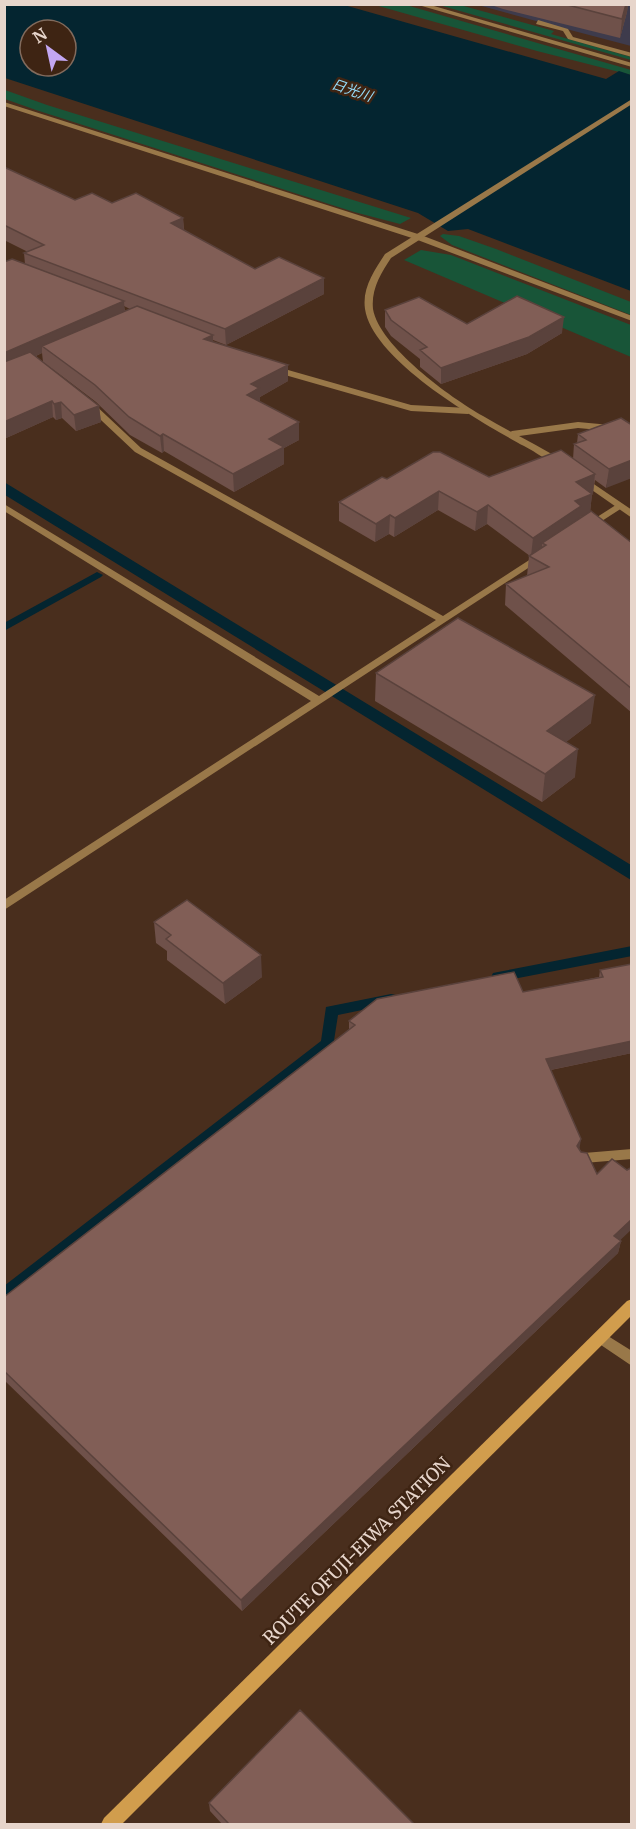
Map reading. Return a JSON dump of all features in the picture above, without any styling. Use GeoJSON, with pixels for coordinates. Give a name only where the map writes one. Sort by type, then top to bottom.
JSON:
{"type":"FeatureCollection","features":[{"type":"Feature","properties":{"kind":"main road","name":"ROUTE OFUJI-EIWA STATION"},"geometry":{"type":"LineString","coordinates":[[110,1824],[632,1305]]}},
{"type":"Feature","properties":{"kind":"street"},"geometry":{"type":"LineString","coordinates":[[418,4],[632,64]]}},
{"type":"Feature","properties":{"kind":"street"},"geometry":{"type":"LineString","coordinates":[[540,21],[538,23],[566,30],[570,38],[632,55]]}},
{"type":"Feature","properties":{"kind":"street"},"geometry":{"type":"LineString","coordinates":[[632,101],[388,256],[375,271],[369,288],[368,308],[375,328],[399,358],[468,411],[542,451],[632,515]]}},
{"type":"Feature","properties":{"kind":"street"},"geometry":{"type":"LineString","coordinates":[[4,104],[422,235],[632,319]]}},
{"type":"Feature","properties":{"kind":"street"},"geometry":{"type":"LineString","coordinates":[[267,367],[288,375],[411,408],[468,411]]}},
{"type":"Feature","properties":{"kind":"street"},"geometry":{"type":"LineString","coordinates":[[76,393],[138,450],[443,620]]}},
{"type":"Feature","properties":{"kind":"street"},"geometry":{"type":"LineString","coordinates":[[512,435],[578,425],[632,430]]}},
{"type":"Feature","properties":{"kind":"street"},"geometry":{"type":"LineString","coordinates":[[580,531],[619,506]]}},
{"type":"Feature","properties":{"kind":"street"},"geometry":{"type":"LineString","coordinates":[[4,507],[323,699]]}},
{"type":"Feature","properties":{"kind":"street"},"geometry":{"type":"LineString","coordinates":[[4,906],[551,550]]}},
{"type":"Feature","properties":{"kind":"street"},"geometry":{"type":"LineString","coordinates":[[584,1158],[632,1154]]}},
{"type":"Feature","properties":{"kind":"street"},"geometry":{"type":"LineString","coordinates":[[600,1336],[632,1360]]}},
{"type":"Feature","properties":{"kind":"shaded area"},"geometry":{"type":"Polygon","coordinates":[[[478,5],[631,5],[631,46],[536,21],[478,5]]]}},
{"type":"Feature","properties":{"kind":"green space"},"geometry":{"type":"Polygon","coordinates":[[[375,5],[406,5],[631,70],[631,75],[537,51],[375,5]]]}},
{"type":"Feature","properties":{"kind":"green space"},"geometry":{"type":"Polygon","coordinates":[[[439,5],[460,5],[554,31],[551,34],[631,57],[631,60],[439,5]]]}},
{"type":"Feature","properties":{"kind":"green space"},"geometry":{"type":"Polygon","coordinates":[[[5,90],[411,218],[400,224],[354,212],[36,110],[5,99],[5,90]]]}},
{"type":"Feature","properties":{"kind":"green space"},"geometry":{"type":"Polygon","coordinates":[[[443,234],[459,236],[496,249],[631,302],[631,315],[452,245],[440,236],[443,234]]]}},
{"type":"Feature","properties":{"kind":"green space"},"geometry":{"type":"Polygon","coordinates":[[[421,250],[451,255],[631,325],[631,357],[404,260],[421,250]]]}},
{"type":"Feature","properties":{"kind":"water","name":"日光川"},"geometry":{"type":"Polygon","coordinates":[[[5,4],[344,5],[606,79],[619,71],[631,75],[631,291],[468,229],[448,231],[418,213],[5,78],[5,4]]]}},
{"type":"Feature","properties":{"kind":"water"},"geometry":{"type":"Polygon","coordinates":[[[4,482],[631,865],[631,880],[5,495],[4,482]]]}},
{"type":"Feature","properties":{"kind":"building"},"geometry":{"type":"Polygon","coordinates":[[[564,4],[626,4],[622,19],[564,4]]]}},
{"type":"Feature","properties":{"kind":"building"},"geometry":{"type":"Polygon","coordinates":[[[4,167],[75,200],[92,193],[112,203],[136,193],[183,218],[171,223],[255,269],[279,257],[324,278],[225,329],[24,253],[44,245],[4,225],[4,167]]]}},
{"type":"Feature","properties":{"kind":"building"},"geometry":{"type":"Polygon","coordinates":[[[12,259],[124,301],[4,353],[4,262],[12,259]]]}},
{"type":"Feature","properties":{"kind":"building"},"geometry":{"type":"Polygon","coordinates":[[[517,296],[564,317],[529,337],[441,368],[420,350],[427,347],[391,320],[385,310],[419,297],[467,324],[517,296]]]}},
{"type":"Feature","properties":{"kind":"building"},"geometry":{"type":"Polygon","coordinates":[[[137,306],[213,335],[204,339],[288,365],[251,384],[259,388],[247,395],[299,422],[269,439],[284,447],[233,474],[129,417],[95,385],[42,346],[137,306]]]}},
{"type":"Feature","properties":{"kind":"building"},"geometry":{"type":"Polygon","coordinates":[[[30,352],[99,406],[74,415],[61,402],[54,404],[52,401],[4,422],[4,362],[30,352]]]}},
{"type":"Feature","properties":{"kind":"building"},"geometry":{"type":"Polygon","coordinates":[[[621,418],[632,425],[632,460],[609,469],[574,444],[586,440],[578,434],[621,418]]]}},
{"type":"Feature","properties":{"kind":"building"},"geometry":{"type":"Polygon","coordinates":[[[561,450],[595,474],[576,482],[592,494],[575,501],[581,506],[533,538],[488,505],[477,512],[439,491],[395,518],[390,515],[376,524],[339,502],[382,477],[387,479],[433,452],[440,452],[489,477],[561,450]]]}},
{"type":"Feature","properties":{"kind":"building"},"geometry":{"type":"Polygon","coordinates":[[[591,511],[632,543],[632,689],[506,584],[549,567],[529,556],[546,545],[542,543],[591,511]]]}},
{"type":"Feature","properties":{"kind":"building"},"geometry":{"type":"Polygon","coordinates":[[[458,618],[595,695],[547,731],[578,749],[545,774],[376,673],[458,618]]]}},
{"type":"Feature","properties":{"kind":"building"},"geometry":{"type":"Polygon","coordinates":[[[187,900],[261,955],[223,983],[166,939],[171,935],[154,922],[187,900]]]}},
{"type":"Feature","properties":{"kind":"building"},"geometry":{"type":"Polygon","coordinates":[[[632,964],[632,1041],[546,1059],[581,1139],[577,1146],[581,1152],[587,1153],[597,1174],[612,1159],[627,1170],[632,1167],[632,1219],[614,1236],[621,1241],[241,1600],[4,1371],[4,1297],[355,1025],[349,1021],[377,999],[514,972],[523,992],[603,977],[600,970],[632,964]]]}},
{"type":"Feature","properties":{"kind":"building"},"geometry":{"type":"Polygon","coordinates":[[[300,1710],[414,1824],[229,1824],[209,1803],[300,1710]]]}},
{"type":"Feature","properties":{"kind":"waterway"},"geometry":{"type":"LineString","coordinates":[[4,628],[97,575]]}},
{"type":"Feature","properties":{"kind":"waterway"},"geometry":{"type":"LineString","coordinates":[[498,977],[632,951]]}},
{"type":"Feature","properties":{"kind":"waterway"},"geometry":{"type":"LineString","coordinates":[[4,1296],[328,1043],[331,1011],[391,999]]}}]}
